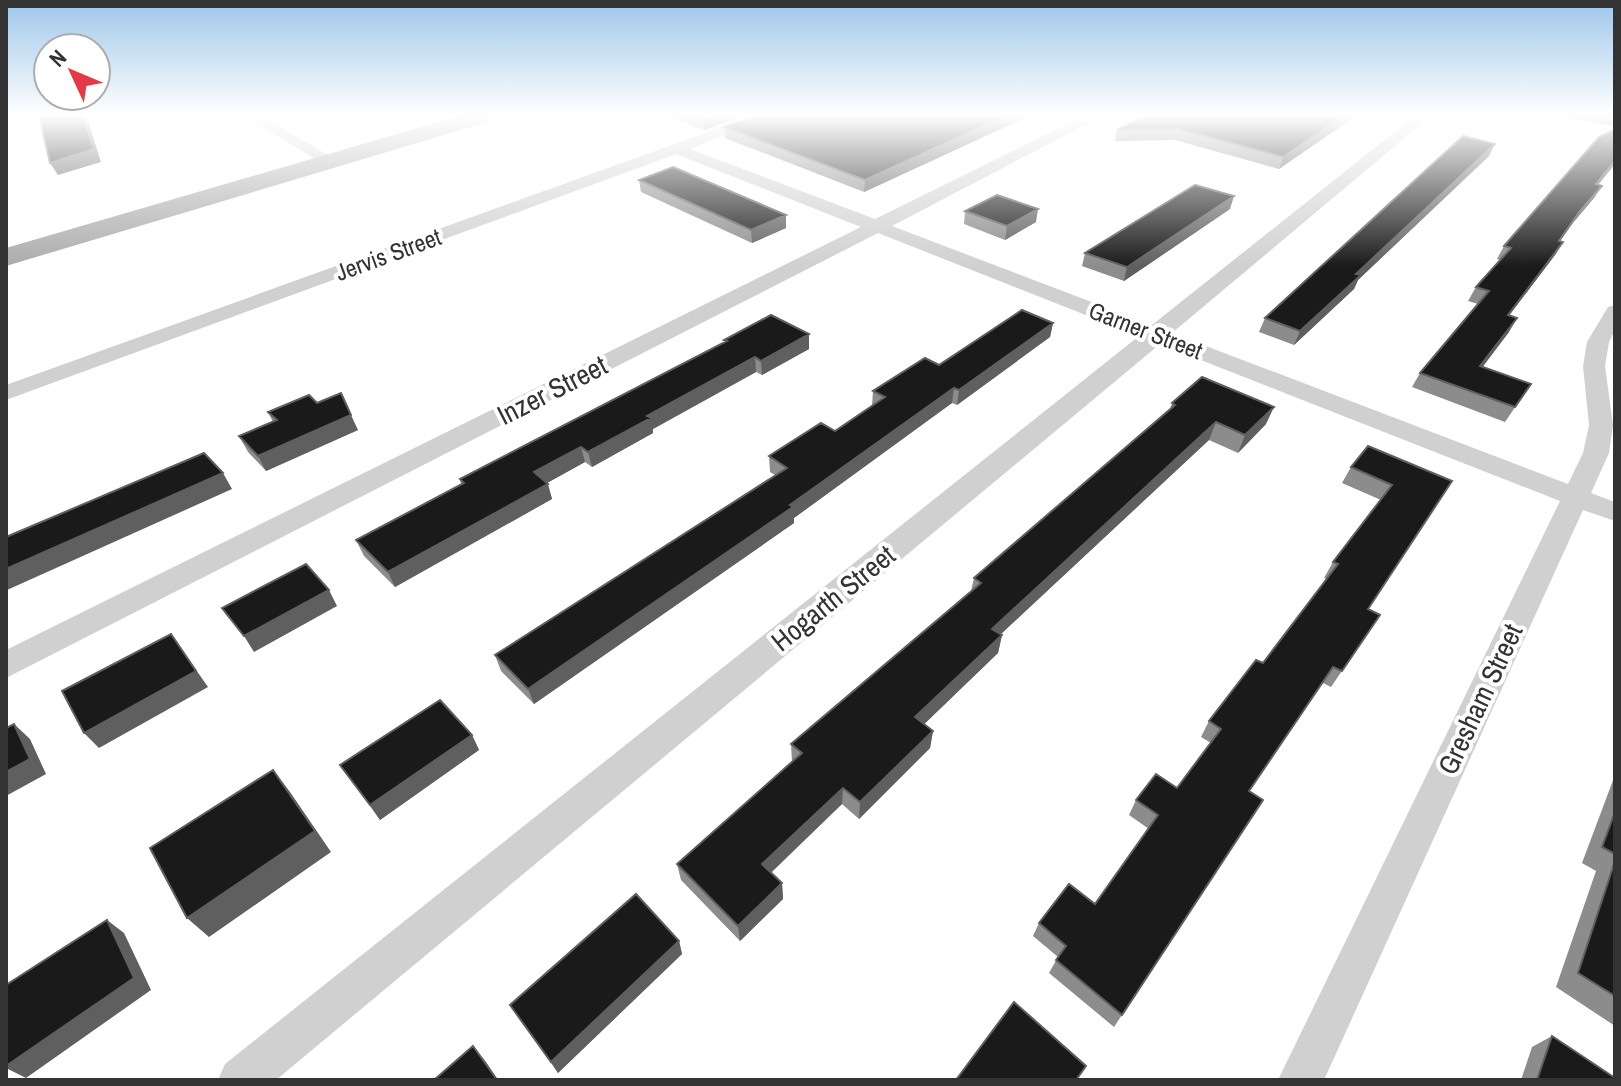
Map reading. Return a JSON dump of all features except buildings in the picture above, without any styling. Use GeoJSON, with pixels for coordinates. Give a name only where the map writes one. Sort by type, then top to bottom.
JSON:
{"type":"FeatureCollection","features":[{"type":"Feature","properties":{"kind":"main road"},"geometry":{"type":"LineString","coordinates":[[6,232],[239,166]]}},
{"type":"Feature","properties":{"kind":"main road"},"geometry":{"type":"LineString","coordinates":[[6,257],[314,166]]}},
{"type":"Feature","properties":{"kind":"street","name":"Jervis Street"},"geometry":{"type":"LineString","coordinates":[[6,393],[631,166]]}},
{"type":"Feature","properties":{"kind":"street","name":"Garner Street"},"geometry":{"type":"LineString","coordinates":[[720,166],[1615,512]]}},
{"type":"Feature","properties":{"kind":"street","name":"Inzer Street"},"geometry":{"type":"LineString","coordinates":[[6,665],[997,166]]}},
{"type":"Feature","properties":{"kind":"street","name":"Hogarth Street"},"geometry":{"type":"LineString","coordinates":[[241,1080],[1363,166]]}},
{"type":"Feature","properties":{"kind":"street","name":"Gresham Street"},"geometry":{"type":"LineString","coordinates":[[1301,1080],[1596,453],[1601,425],[1594,366],[1598,342],[1615,311]]}}]}
